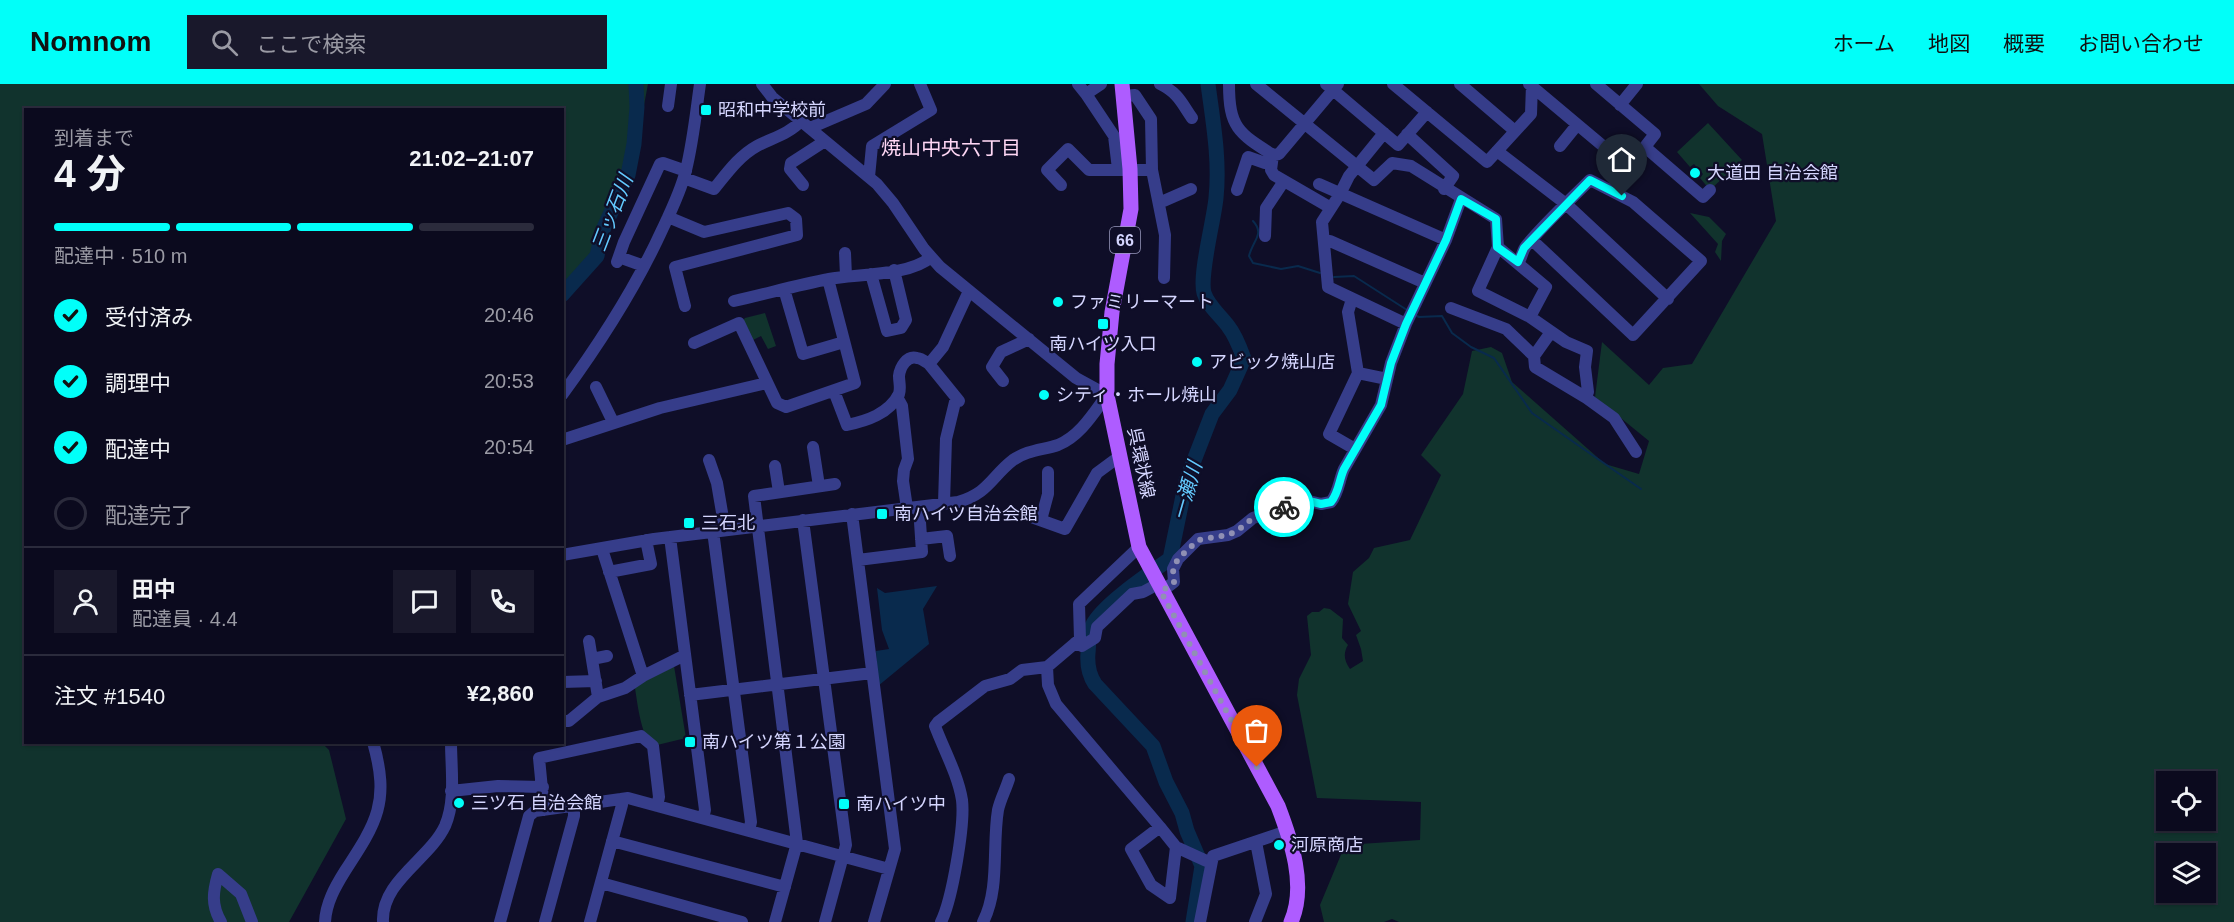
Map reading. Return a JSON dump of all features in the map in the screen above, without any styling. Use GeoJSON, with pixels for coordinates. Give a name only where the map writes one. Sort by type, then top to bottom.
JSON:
{"type":"FeatureCollection","features":[{"type":"Feature","properties":{"kind":"main road","name":"呉環状線"},"geometry":{"type":"LineString","coordinates":[[1123,90],[1124,169],[1131,209],[1112,312],[1107,364],[1107,395],[1139,548],[1278,806],[1287,831],[1297,884],[1296,910],[1291,922]]}},
{"type":"Feature","properties":{"kind":"street"},"geometry":{"type":"LineString","coordinates":[[668,106],[671,84]]}},
{"type":"Feature","properties":{"kind":"street"},"geometry":{"type":"LineString","coordinates":[[564,392],[588,359],[644,267],[668,217],[685,175],[700,84]]}},
{"type":"Feature","properties":{"kind":"street"},"geometry":{"type":"LineString","coordinates":[[564,555],[650,539],[944,504],[973,498],[983,491],[1013,460],[1025,453],[1069,440],[1081,429],[1107,395],[1076,378],[931,257],[894,203],[869,177],[772,96],[762,84]]}},
{"type":"Feature","properties":{"kind":"street"},"geometry":{"type":"LineString","coordinates":[[644,267],[618,259],[660,164],[663,163],[714,189],[737,161],[756,147],[793,130],[866,104],[885,84]]}},
{"type":"Feature","properties":{"kind":"street"},"geometry":{"type":"LineString","coordinates":[[869,177],[872,146],[931,110],[920,84]]}},
{"type":"Feature","properties":{"kind":"street"},"geometry":{"type":"LineString","coordinates":[[1078,84],[1114,136],[1124,169]]}},
{"type":"Feature","properties":{"kind":"street"},"geometry":{"type":"LineString","coordinates":[[1086,94],[1101,84]]}},
{"type":"Feature","properties":{"kind":"street"},"geometry":{"type":"LineString","coordinates":[[1160,84],[1177,95],[1192,118]]}},
{"type":"Feature","properties":{"kind":"street"},"geometry":{"type":"LineString","coordinates":[[1229,84],[1230,112],[1239,132],[1273,155]]}},
{"type":"Feature","properties":{"kind":"street"},"geometry":{"type":"LineString","coordinates":[[1256,84],[1374,180],[1392,163],[1411,166],[1444,189],[1496,219],[1497,247],[1478,291],[1530,317],[1566,342],[1587,351],[1585,368],[1588,392],[1586,397]]}},
{"type":"Feature","properties":{"kind":"street"},"geometry":{"type":"LineString","coordinates":[[1393,84],[1487,162],[1531,114],[1531,85]]}},
{"type":"Feature","properties":{"kind":"street"},"geometry":{"type":"LineString","coordinates":[[1460,84],[1515,131]]}},
{"type":"Feature","properties":{"kind":"street"},"geometry":{"type":"LineString","coordinates":[[1596,84],[1655,134],[1611,190]]}},
{"type":"Feature","properties":{"kind":"street"},"geometry":{"type":"LineString","coordinates":[[1620,105],[1637,84]]}},
{"type":"Feature","properties":{"kind":"street"},"geometry":{"type":"LineString","coordinates":[[1531,85],[1628,167]]}},
{"type":"Feature","properties":{"kind":"street"},"geometry":{"type":"LineString","coordinates":[[1237,190],[1248,157],[1265,163],[1273,155],[1279,154],[1304,125],[1332,86],[1398,145],[1427,112]]}},
{"type":"Feature","properties":{"kind":"street"},"geometry":{"type":"LineString","coordinates":[[1123,90],[1135,95],[1151,119],[1152,170],[1165,235],[1164,278]]}},
{"type":"Feature","properties":{"kind":"street"},"geometry":{"type":"LineString","coordinates":[[1560,146],[1577,125]]}},
{"type":"Feature","properties":{"kind":"street"},"geometry":{"type":"LineString","coordinates":[[1384,133],[1356,166],[1322,222],[1328,287],[1409,318]]}},
{"type":"Feature","properties":{"kind":"street"},"geometry":{"type":"LineString","coordinates":[[1407,134],[1453,176],[1444,189]]}},
{"type":"Feature","properties":{"kind":"street"},"geometry":{"type":"LineString","coordinates":[[802,185],[790,169],[791,163],[825,141]]}},
{"type":"Feature","properties":{"kind":"street"},"geometry":{"type":"LineString","coordinates":[[1645,147],[1703,197],[1710,190]]}},
{"type":"Feature","properties":{"kind":"street"},"geometry":{"type":"LineString","coordinates":[[1061,185],[1044,167],[1068,149],[1089,170],[1152,170]]}},
{"type":"Feature","properties":{"kind":"street"},"geometry":{"type":"LineString","coordinates":[[1497,151],[1566,204],[1668,299]]}},
{"type":"Feature","properties":{"kind":"street"},"geometry":{"type":"LineString","coordinates":[[1273,155],[1271,170],[1274,175],[1331,208]]}},
{"type":"Feature","properties":{"kind":"street"},"geometry":{"type":"LineString","coordinates":[[1518,262],[1524,248],[1590,180],[1633,202],[1701,261],[1634,335],[1532,240]]}},
{"type":"Feature","properties":{"kind":"street"},"geometry":{"type":"LineString","coordinates":[[1265,236],[1266,208],[1284,181]]}},
{"type":"Feature","properties":{"kind":"street"},"geometry":{"type":"LineString","coordinates":[[1319,184],[1446,240]]}},
{"type":"Feature","properties":{"kind":"street"},"geometry":{"type":"LineString","coordinates":[[1159,203],[1191,189]]}},
{"type":"Feature","properties":{"kind":"street"},"geometry":{"type":"LineString","coordinates":[[1075,643],[1082,646],[1095,638],[1097,627],[1132,594],[1174,582],[1173,569],[1178,559],[1198,540],[1228,535],[1253,518],[1305,500],[1321,504],[1331,502],[1337,494],[1339,480],[1381,405],[1391,363],[1409,318],[1446,240],[1461,199]]}},
{"type":"Feature","properties":{"kind":"street"},"geometry":{"type":"LineString","coordinates":[[668,217],[704,232],[788,213],[795,219],[797,235],[675,267],[685,306]]}},
{"type":"Feature","properties":{"kind":"street"},"geometry":{"type":"LineString","coordinates":[[1324,240],[1425,283]]}},
{"type":"Feature","properties":{"kind":"street"},"geometry":{"type":"LineString","coordinates":[[1497,247],[1546,287],[1530,317]]}},
{"type":"Feature","properties":{"kind":"street"},"geometry":{"type":"LineString","coordinates":[[845,253],[846,276]]}},
{"type":"Feature","properties":{"kind":"street"},"geometry":{"type":"LineString","coordinates":[[734,301],[828,279],[923,265],[931,257]]}},
{"type":"Feature","properties":{"kind":"street"},"geometry":{"type":"LineString","coordinates":[[871,274],[887,331],[901,328],[906,320],[894,270]]}},
{"type":"Feature","properties":{"kind":"street"},"geometry":{"type":"LineString","coordinates":[[694,343],[739,324],[777,403],[786,407],[855,383],[828,279]]}},
{"type":"Feature","properties":{"kind":"street"},"geometry":{"type":"LineString","coordinates":[[784,289],[803,354],[844,342]]}},
{"type":"Feature","properties":{"kind":"street"},"geometry":{"type":"LineString","coordinates":[[929,364],[943,346],[969,291]]}},
{"type":"Feature","properties":{"kind":"street"},"geometry":{"type":"LineString","coordinates":[[1352,298],[1348,312],[1358,373],[1329,434],[1355,449]]}},
{"type":"Feature","properties":{"kind":"street"},"geometry":{"type":"LineString","coordinates":[[1451,308],[1506,329],[1534,356]]}},
{"type":"Feature","properties":{"kind":"street"},"geometry":{"type":"LineString","coordinates":[[1551,332],[1534,356],[1535,367],[1586,397],[1614,418],[1636,452]]}},
{"type":"Feature","properties":{"kind":"street"},"geometry":{"type":"LineString","coordinates":[[1002,381],[992,367],[1001,352],[1029,339]]}},
{"type":"Feature","properties":{"kind":"street"},"geometry":{"type":"LineString","coordinates":[[834,391],[847,425],[868,420],[880,413],[897,397],[900,391],[899,373],[902,364],[916,357],[929,364],[959,401],[956,402],[946,439],[944,504]]}},
{"type":"Feature","properties":{"kind":"street"},"geometry":{"type":"LineString","coordinates":[[1358,373],[1387,379]]}},
{"type":"Feature","properties":{"kind":"street"},"geometry":{"type":"LineString","coordinates":[[564,439],[660,408],[767,383]]}},
{"type":"Feature","properties":{"kind":"street"},"geometry":{"type":"LineString","coordinates":[[596,387],[613,422]]}},
{"type":"Feature","properties":{"kind":"street"},"geometry":{"type":"LineString","coordinates":[[858,560],[922,552],[913,507],[903,481],[908,459],[902,406],[897,397]]}},
{"type":"Feature","properties":{"kind":"street"},"geometry":{"type":"LineString","coordinates":[[813,447],[819,486]]}},
{"type":"Feature","properties":{"kind":"street"},"geometry":{"type":"LineString","coordinates":[[1026,515],[1065,529],[1097,473],[1120,456]]}},
{"type":"Feature","properties":{"kind":"street"},"geometry":{"type":"LineString","coordinates":[[709,460],[717,483],[719,531],[734,690],[751,822],[749,831]]}},
{"type":"Feature","properties":{"kind":"street"},"geometry":{"type":"LineString","coordinates":[[775,466],[779,492]]}},
{"type":"Feature","properties":{"kind":"street"},"geometry":{"type":"LineString","coordinates":[[1041,520],[1048,494],[1048,472]]}},
{"type":"Feature","properties":{"kind":"street"},"geometry":{"type":"LineString","coordinates":[[775,922],[797,843],[754,496],[835,484]]}},
{"type":"Feature","properties":{"kind":"street"},"geometry":{"type":"LineString","coordinates":[[852,514],[895,849],[874,922]]}},
{"type":"Feature","properties":{"kind":"street"},"geometry":{"type":"LineString","coordinates":[[803,520],[846,845],[825,922]]}},
{"type":"Feature","properties":{"kind":"street"},"geometry":{"type":"LineString","coordinates":[[921,539],[947,536],[950,556]]}},
{"type":"Feature","properties":{"kind":"street"},"geometry":{"type":"LineString","coordinates":[[670,537],[705,810],[703,818]]}},
{"type":"Feature","properties":{"kind":"street"},"geometry":{"type":"LineString","coordinates":[[609,572],[651,564],[650,539]]}},
{"type":"Feature","properties":{"kind":"street"},"geometry":{"type":"LineString","coordinates":[[941,922],[950,896],[962,819],[962,800],[936,726],[938,722],[985,686],[1010,679],[1023,670],[1047,667],[1080,639],[1079,604],[1139,548]]}},
{"type":"Feature","properties":{"kind":"street"},"geometry":{"type":"LineString","coordinates":[[602,549],[643,676]]}},
{"type":"Feature","properties":{"kind":"street"},"geometry":{"type":"LineString","coordinates":[[589,641],[598,696]]}},
{"type":"Feature","properties":{"kind":"street"},"geometry":{"type":"LineString","coordinates":[[564,721],[568,721],[598,696],[625,688],[643,676],[685,655]]}},
{"type":"Feature","properties":{"kind":"street"},"geometry":{"type":"LineString","coordinates":[[592,659],[607,656]]}},
{"type":"Feature","properties":{"kind":"street"},"geometry":{"type":"LineString","coordinates":[[1047,667],[1048,685],[1056,704],[1176,847],[1211,863]]}},
{"type":"Feature","properties":{"kind":"street"},"geometry":{"type":"LineString","coordinates":[[690,696],[872,673]]}},
{"type":"Feature","properties":{"kind":"street"},"geometry":{"type":"LineString","coordinates":[[564,680],[596,681]]}},
{"type":"Feature","properties":{"kind":"street"},"geometry":{"type":"LineString","coordinates":[[544,810],[538,758],[640,736],[653,746],[657,806]]}},
{"type":"Feature","properties":{"kind":"street"},"geometry":{"type":"LineString","coordinates":[[325,922],[330,897],[376,819],[381,798],[381,777],[373,744]]}},
{"type":"Feature","properties":{"kind":"street"},"geometry":{"type":"LineString","coordinates":[[383,922],[385,902],[392,890],[443,830],[451,808],[451,744]]}},
{"type":"Feature","properties":{"kind":"street"},"geometry":{"type":"LineString","coordinates":[[983,922],[989,911],[992,891],[998,808],[1009,779]]}},
{"type":"Feature","properties":{"kind":"street"},"geometry":{"type":"LineString","coordinates":[[451,791],[498,786],[543,787]]}},
{"type":"Feature","properties":{"kind":"street"},"geometry":{"type":"LineString","coordinates":[[500,922],[529,816],[536,811],[628,798],[889,869]]}},
{"type":"Feature","properties":{"kind":"street"},"geometry":{"type":"LineString","coordinates":[[590,922],[622,805],[621,799]]}},
{"type":"Feature","properties":{"kind":"street"},"geometry":{"type":"LineString","coordinates":[[545,922],[574,816],[574,806]]}},
{"type":"Feature","properties":{"kind":"street"},"geometry":{"type":"LineString","coordinates":[[1160,827],[1131,849],[1151,885],[1170,898],[1176,847]]}},
{"type":"Feature","properties":{"kind":"street"},"geometry":{"type":"LineString","coordinates":[[1200,922],[1212,856],[1287,831]]}},
{"type":"Feature","properties":{"kind":"street"},"geometry":{"type":"LineString","coordinates":[[612,841],[785,887]]}},
{"type":"Feature","properties":{"kind":"street"},"geometry":{"type":"LineString","coordinates":[[1255,922],[1266,894],[1256,842]]}},
{"type":"Feature","properties":{"kind":"street"},"geometry":{"type":"LineString","coordinates":[[220,922],[213,893],[218,874],[241,894],[252,922]]}},
{"type":"Feature","properties":{"kind":"street"},"geometry":{"type":"LineString","coordinates":[[601,884],[742,922]]}},
{"type":"Feature","properties":{"kind":"green space"},"geometry":{"type":"Polygon","coordinates":[[[0,84],[648,84],[641,121],[620,191],[592,260],[564,290],[564,108],[24,108],[24,744],[323,744],[329,750],[346,819],[289,922],[0,922],[0,84]]]}},
{"type":"Feature","properties":{"kind":"green space"},"geometry":{"type":"Polygon","coordinates":[[[1699,84],[2234,84],[2234,922],[1399,922],[1392,919],[1384,922],[1324,922],[1320,905],[1345,845],[1420,840],[1421,802],[1317,798],[1297,695],[1299,679],[1311,655],[1307,616],[1324,608],[1330,609],[1343,619],[1342,638],[1348,645],[1345,654],[1346,663],[1350,669],[1363,661],[1356,635],[1361,631],[1348,604],[1353,572],[1369,558],[1374,548],[1410,540],[1441,475],[1421,455],[1463,394],[1472,351],[1491,347],[1502,353],[1512,382],[1605,464],[1639,474],[1649,441],[1595,397],[1602,342],[1649,385],[1663,368],[1692,364],[1776,221],[1762,134],[1718,106],[1699,84]]]}},
{"type":"Feature","properties":{"kind":"green space"},"geometry":{"type":"Polygon","coordinates":[[[1708,123],[1742,160],[1710,190],[1700,178],[1703,174],[1694,164],[1690,167],[1677,152],[1708,123]]]}},
{"type":"Feature","properties":{"kind":"green space"},"geometry":{"type":"Polygon","coordinates":[[[1690,213],[1709,217],[1726,234],[1722,241],[1721,261],[1715,252],[1718,244],[1690,213]]]}},
{"type":"Feature","properties":{"kind":"green space"},"geometry":{"type":"Polygon","coordinates":[[[765,313],[776,346],[768,349],[761,336],[749,342],[741,323],[745,318],[765,313]]]}},
{"type":"Feature","properties":{"kind":"green space"},"geometry":{"type":"Polygon","coordinates":[[[673,660],[686,738],[653,746],[642,726],[634,682],[673,660]]]}},
{"type":"Feature","properties":{"kind":"water"},"geometry":{"type":"Polygon","coordinates":[[[937,586],[923,609],[929,644],[878,686],[876,651],[889,649],[882,630],[877,588],[885,593],[937,586]]]}},
{"type":"Feature","properties":{"kind":"waterway","name":"三ッ石川"},"geometry":{"type":"LineString","coordinates":[[564,293],[597,256],[602,232],[628,175],[634,144],[636,84]]}},
{"type":"Feature","properties":{"kind":"waterway","name":"一瀬川"},"geometry":{"type":"LineString","coordinates":[[1193,922],[1202,866],[1182,813],[1166,782],[1153,746],[1095,684],[1088,666],[1088,657],[1090,632],[1097,618],[1127,590],[1170,559],[1186,481],[1212,414],[1230,390],[1244,359],[1238,342],[1204,293],[1203,274],[1217,184],[1215,141],[1208,84]]}},
{"type":"Feature","properties":{"kind":"waterway"},"geometry":{"type":"LineString","coordinates":[[1253,221],[1258,230],[1249,256],[1253,263],[1281,269],[1298,266],[1320,273]]}},
{"type":"Feature","properties":{"kind":"waterway"},"geometry":{"type":"LineString","coordinates":[[1334,277],[1354,276],[1407,310]]}},
{"type":"Feature","properties":{"kind":"waterway"},"geometry":{"type":"LineString","coordinates":[[1415,315],[1419,317],[1442,316],[1452,333],[1471,347],[1494,358],[1532,413],[1641,489]]}},
{"type":"Feature","properties":{"kind":"way so far"},"geometry":{"type":"LineString","coordinates":[[1257,767],[1161,592],[1174,582],[1173,569],[1178,559],[1198,540],[1211,536],[1228,535],[1253,518],[1284,507]]}},
{"type":"Feature","properties":{"kind":"place","name":"昭和中学校前"},"geometry":{"type":"Point","coordinates":[706,110]}},
{"type":"Feature","properties":{"kind":"place","name":"大道田 自治会館"},"geometry":{"type":"Point","coordinates":[1695,173]}},
{"type":"Feature","properties":{"kind":"place","name":"ファミリーマート"},"geometry":{"type":"Point","coordinates":[1058,302]}},
{"type":"Feature","properties":{"kind":"place","name":"南ハイツ入口"},"geometry":{"type":"Point","coordinates":[1103,324]}},
{"type":"Feature","properties":{"kind":"place","name":"アビック焼山店"},"geometry":{"type":"Point","coordinates":[1197,362]}},
{"type":"Feature","properties":{"kind":"place","name":"シティ・ホール焼山"},"geometry":{"type":"Point","coordinates":[1044,395]}},
{"type":"Feature","properties":{"kind":"place","name":"南ハイツ自治会館"},"geometry":{"type":"Point","coordinates":[882,514]}},
{"type":"Feature","properties":{"kind":"place","name":"三石北"},"geometry":{"type":"Point","coordinates":[689,523]}},
{"type":"Feature","properties":{"kind":"place","name":"南ハイツ第１公園"},"geometry":{"type":"Point","coordinates":[690,742]}},
{"type":"Feature","properties":{"kind":"place","name":"三ツ石 自治会館"},"geometry":{"type":"Point","coordinates":[459,803]}},
{"type":"Feature","properties":{"kind":"place","name":"南ハイツ中"},"geometry":{"type":"Point","coordinates":[844,804]}},
{"type":"Feature","properties":{"kind":"place","name":"河原商店"},"geometry":{"type":"Point","coordinates":[1279,845]}},
{"type":"Feature","properties":{"kind":"district","name":"焼山中央六丁目"},"geometry":{"type":"Point","coordinates":[951,148]}},
{"type":"Feature","properties":{"kind":"route"},"geometry":{"type":"LineString","coordinates":[[1284,507],[1305,500],[1321,504],[1331,502],[1337,494],[1339,480],[1344,469],[1381,405],[1391,363],[1406,324],[1446,240],[1461,199],[1496,219],[1497,247],[1518,262],[1521,260],[1524,248],[1590,180],[1622,196]]}}]}
